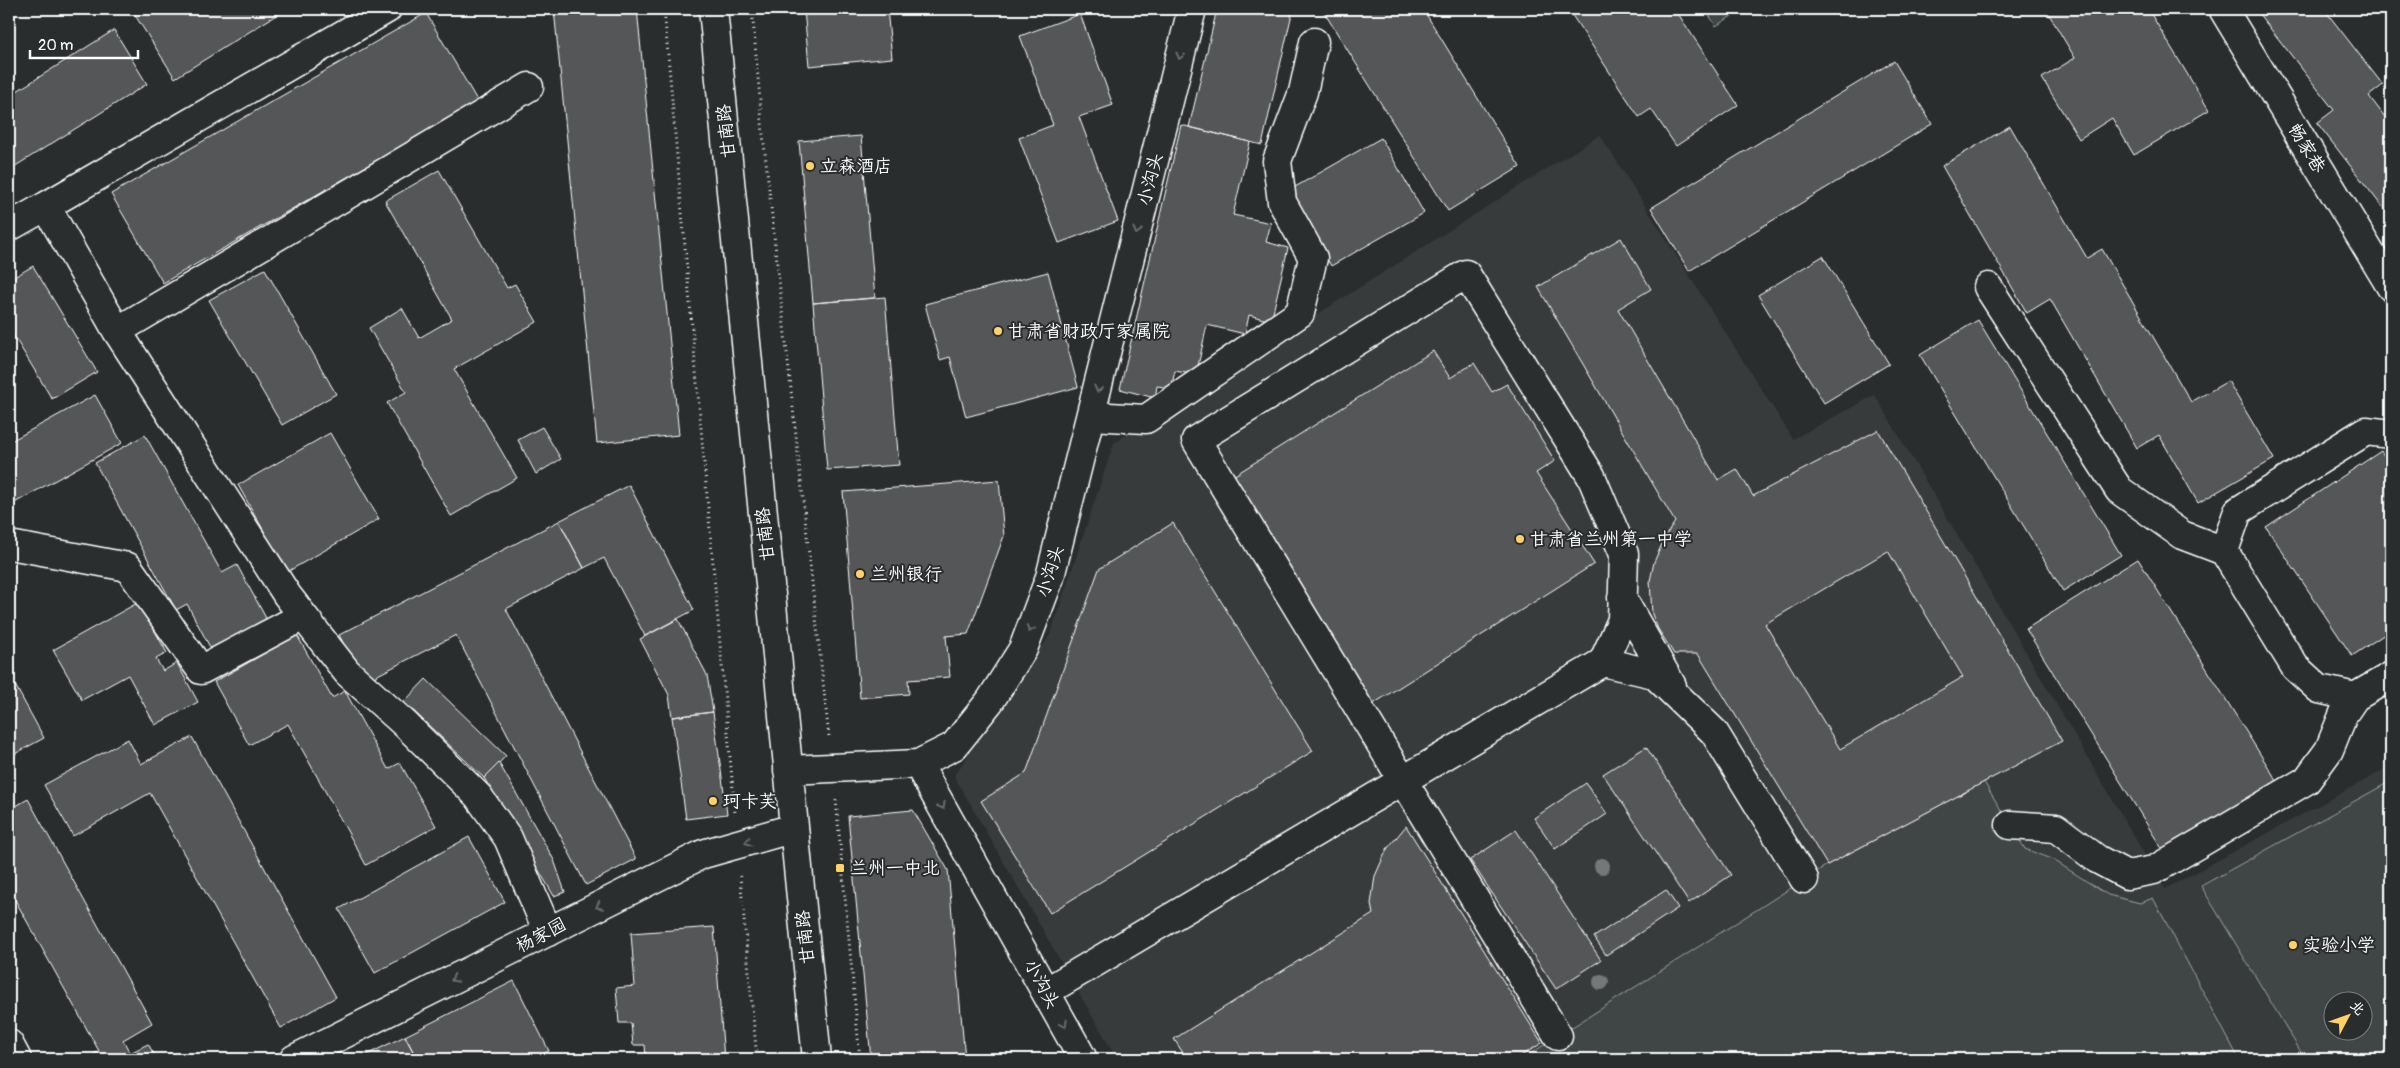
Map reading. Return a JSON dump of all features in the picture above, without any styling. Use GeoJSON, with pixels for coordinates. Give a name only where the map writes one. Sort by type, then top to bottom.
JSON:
{"type":"FeatureCollection","features":[{"type":"Feature","properties":{"kind":"street"},"geometry":{"type":"LineString","coordinates":[[9,227],[386,9]]}},
{"type":"Feature","properties":{"kind":"street","name":"甘南路"},"geometry":{"type":"LineString","coordinates":[[713,9],[817,1059]]}},
{"type":"Feature","properties":{"kind":"street","name":"小沟头"},"geometry":{"type":"LineString","coordinates":[[1083,1059],[918,764],[954,746],[990,701],[1023,649],[1050,577],[1192,9]]}},
{"type":"Feature","properties":{"kind":"street","name":"畅家巷"},"geometry":{"type":"LineString","coordinates":[[2224,9],[2391,287]]}},
{"type":"Feature","properties":{"kind":"street"},"geometry":{"type":"LineString","coordinates":[[1091,416],[1146,419],[1300,313],[1314,258],[1282,202],[1277,161],[1303,92],[1314,42]]}},
{"type":"Feature","properties":{"kind":"street"},"geometry":{"type":"LineString","coordinates":[[117,331],[529,87]]}},
{"type":"Feature","properties":{"kind":"street"},"geometry":{"type":"LineString","coordinates":[[46,206],[117,331],[287,595],[348,672],[406,725],[478,796],[508,838],[548,932]]}},
{"type":"Feature","properties":{"kind":"street"},"geometry":{"type":"LineString","coordinates":[[1046,992],[1402,781],[1602,662],[1622,620],[1624,554],[1591,476],[1466,274],[1196,440],[1402,781],[1558,1036]]}},
{"type":"Feature","properties":{"kind":"street"},"geometry":{"type":"LineString","coordinates":[[1988,287],[2119,490],[2182,535],[2224,550],[2295,667],[2319,689],[2355,697]]}},
{"type":"Feature","properties":{"kind":"street"},"geometry":{"type":"LineString","coordinates":[[2224,550],[2238,511],[2366,431],[2391,434]]}},
{"type":"Feature","properties":{"kind":"street"},"geometry":{"type":"LineString","coordinates":[[15,546],[128,567],[201,670],[303,616]]}},
{"type":"Feature","properties":{"kind":"street"},"geometry":{"type":"LineString","coordinates":[[1622,598],[1679,698]]}},
{"type":"Feature","properties":{"kind":"street"},"geometry":{"type":"LineString","coordinates":[[1602,662],[1654,674],[1714,732],[1804,879]]}},
{"type":"Feature","properties":{"kind":"street"},"geometry":{"type":"LineString","coordinates":[[2010,825],[2056,828],[2097,859],[2127,875],[2154,870],[2307,780],[2329,750],[2344,713],[2355,697],[2391,676]]}},
{"type":"Feature","properties":{"kind":"street"},"geometry":{"type":"LineString","coordinates":[[788,770],[918,764]]}},
{"type":"Feature","properties":{"kind":"street","name":"杨家园"},"geometry":{"type":"LineString","coordinates":[[294,1059],[703,854],[794,828]]}},
{"type":"Feature","properties":{"kind":"street"},"geometry":{"type":"LineString","coordinates":[[9,1044],[17,1059]]}},
{"type":"Feature","properties":{"kind":"path"},"geometry":{"type":"LineString","coordinates":[[664,9],[757,1059]]}},
{"type":"Feature","properties":{"kind":"path"},"geometry":{"type":"LineString","coordinates":[[752,9],[763,134],[832,768],[860,1059]]}},
{"type":"Feature","properties":{"kind":"shaded area"},"geometry":{"type":"Polygon","coordinates":[[[1705,9],[1743,9],[1716,26],[1705,9]]]}},
{"type":"Feature","properties":{"kind":"shaded area","name":"甘肃省兰州第一中学"},"geometry":{"type":"Polygon","coordinates":[[[1600,135],[1793,439],[1875,395],[2165,889],[2391,766],[2391,1059],[1117,1059],[954,776],[1050,635],[1114,443],[1600,135]]]}},
{"type":"Feature","properties":{"kind":"shaded area","name":"实验小学"},"geometry":{"type":"Polygon","coordinates":[[[2391,781],[2391,1059],[2305,1059],[2201,886],[2391,781]]]}},
{"type":"Feature","properties":{"kind":"shaded area"},"geometry":{"type":"Polygon","coordinates":[[[1984,782],[2025,849],[2052,859],[2108,895],[2140,903],[2153,898],[2239,1059],[1522,1059],[1827,865],[1984,782]]]}},
{"type":"Feature","properties":{"kind":"building"},"geometry":{"type":"Polygon","coordinates":[[[131,9],[286,9],[175,78],[131,9]]]}},
{"type":"Feature","properties":{"kind":"building"},"geometry":{"type":"Polygon","coordinates":[[[554,9],[637,9],[679,435],[597,443],[554,9]]]}},
{"type":"Feature","properties":{"kind":"building"},"geometry":{"type":"Polygon","coordinates":[[[804,9],[887,9],[892,58],[809,66],[804,9]]]}},
{"type":"Feature","properties":{"kind":"building"},"geometry":{"type":"Polygon","coordinates":[[[1217,9],[1293,9],[1262,145],[1189,127],[1217,9]]]}},
{"type":"Feature","properties":{"kind":"building"},"geometry":{"type":"Polygon","coordinates":[[[1322,9],[1423,9],[1520,167],[1448,211],[1322,9]]]}},
{"type":"Feature","properties":{"kind":"building"},"geometry":{"type":"Polygon","coordinates":[[[1568,9],[1675,9],[1738,105],[1676,146],[1651,109],[1639,117],[1568,9]]]}},
{"type":"Feature","properties":{"kind":"building"},"geometry":{"type":"Polygon","coordinates":[[[2051,9],[2148,9],[2209,110],[2134,155],[2112,118],[2079,139],[2042,78],[2075,58],[2047,11],[2051,9]]]}},
{"type":"Feature","properties":{"kind":"building"},"geometry":{"type":"Polygon","coordinates":[[[2255,9],[2324,9],[2383,85],[2369,96],[2391,125],[2391,218],[2317,123],[2334,110],[2255,9]]]}},
{"type":"Feature","properties":{"kind":"building"},"geometry":{"type":"Polygon","coordinates":[[[426,13],[478,102],[163,283],[111,194],[426,13]]]}},
{"type":"Feature","properties":{"kind":"building"},"geometry":{"type":"Polygon","coordinates":[[[1080,14],[1113,105],[1079,117],[1118,221],[1059,243],[1019,138],[1053,125],[1020,36],[1080,14]]]}},
{"type":"Feature","properties":{"kind":"building"},"geometry":{"type":"Polygon","coordinates":[[[114,30],[147,84],[9,170],[9,96],[114,30]]]}},
{"type":"Feature","properties":{"kind":"building"},"geometry":{"type":"Polygon","coordinates":[[[1894,61],[1932,124],[1689,271],[1651,208],[1894,61]]]}},
{"type":"Feature","properties":{"kind":"building"},"geometry":{"type":"Polygon","coordinates":[[[1181,125],[1250,142],[1233,215],[1271,223],[1266,242],[1288,248],[1271,321],[1249,315],[1245,334],[1207,325],[1196,375],[1175,371],[1171,388],[1157,386],[1155,398],[1120,389],[1181,125]]]}},
{"type":"Feature","properties":{"kind":"building"},"geometry":{"type":"Polygon","coordinates":[[[2010,126],[2087,258],[2102,249],[2191,402],[2228,381],[2274,459],[2198,503],[2159,435],[2137,448],[2050,299],[2027,313],[1942,166],[2010,126]]]}},
{"type":"Feature","properties":{"kind":"building"},"geometry":{"type":"Polygon","coordinates":[[[861,136],[875,298],[813,303],[799,141],[861,136]]]}},
{"type":"Feature","properties":{"kind":"building"},"geometry":{"type":"Polygon","coordinates":[[[1381,138],[1424,213],[1331,266],[1288,191],[1381,138]]]}},
{"type":"Feature","properties":{"kind":"building"},"geometry":{"type":"Polygon","coordinates":[[[439,170],[507,288],[515,284],[537,322],[454,369],[517,478],[451,516],[387,403],[406,392],[369,328],[402,308],[419,338],[452,319],[385,201],[439,170]]]}},
{"type":"Feature","properties":{"kind":"building"},"geometry":{"type":"Polygon","coordinates":[[[1621,238],[1651,289],[1618,309],[1718,480],[1737,469],[1753,496],[1878,430],[2062,741],[1827,865],[1698,654],[1674,654],[1658,629],[1652,614],[1650,581],[1654,562],[1666,535],[1675,522],[1538,287],[1621,238]],[[1888,551],[1765,624],[1840,749],[1963,677],[1888,551]]]}},
{"type":"Feature","properties":{"kind":"building"},"geometry":{"type":"Polygon","coordinates":[[[1823,256],[1889,364],[1824,403],[1758,295],[1823,256]]]}},
{"type":"Feature","properties":{"kind":"building"},"geometry":{"type":"Polygon","coordinates":[[[33,266],[97,372],[52,399],[9,328],[9,280],[33,266]]]}},
{"type":"Feature","properties":{"kind":"building"},"geometry":{"type":"Polygon","coordinates":[[[265,269],[336,394],[282,425],[209,300],[265,269]]]}},
{"type":"Feature","properties":{"kind":"building","name":"甘肃省财政厅家属院"},"geometry":{"type":"Polygon","coordinates":[[[1048,272],[1078,387],[966,417],[950,357],[940,360],[925,304],[1048,272]]]}},
{"type":"Feature","properties":{"kind":"building"},"geometry":{"type":"Polygon","coordinates":[[[885,297],[899,465],[827,470],[813,303],[885,297]]]}},
{"type":"Feature","properties":{"kind":"building"},"geometry":{"type":"Polygon","coordinates":[[[1978,320],[2121,555],[2063,591],[1920,355],[1978,320]]]}},
{"type":"Feature","properties":{"kind":"building"},"geometry":{"type":"Polygon","coordinates":[[[1433,351],[1450,378],[1474,363],[1492,392],[1507,384],[1555,461],[1536,473],[1594,564],[1373,704],[1230,478],[1433,351]]]}},
{"type":"Feature","properties":{"kind":"building"},"geometry":{"type":"Polygon","coordinates":[[[95,395],[122,443],[9,506],[9,442],[95,395]]]}},
{"type":"Feature","properties":{"kind":"building"},"geometry":{"type":"Polygon","coordinates":[[[542,427],[561,459],[536,474],[518,440],[542,427]]]}},
{"type":"Feature","properties":{"kind":"building"},"geometry":{"type":"Polygon","coordinates":[[[330,433],[379,519],[287,572],[238,485],[330,433]]]}},
{"type":"Feature","properties":{"kind":"building"},"geometry":{"type":"Polygon","coordinates":[[[145,435],[222,573],[237,565],[267,620],[212,651],[187,604],[176,610],[95,463],[145,435]]]}},
{"type":"Feature","properties":{"kind":"building"},"geometry":{"type":"Polygon","coordinates":[[[2381,451],[2391,467],[2391,630],[2352,656],[2266,527],[2381,451]]]}},
{"type":"Feature","properties":{"kind":"building"},"geometry":{"type":"Polygon","coordinates":[[[999,480],[1004,536],[968,634],[946,636],[950,677],[908,680],[909,694],[860,698],[843,492],[999,480]]]}},
{"type":"Feature","properties":{"kind":"building"},"geometry":{"type":"Polygon","coordinates":[[[629,485],[694,610],[645,636],[604,558],[584,568],[559,521],[629,485]]]}},
{"type":"Feature","properties":{"kind":"building"},"geometry":{"type":"Polygon","coordinates":[[[559,521],[584,568],[506,609],[636,859],[586,885],[456,635],[364,682],[339,635],[559,521]]]}},
{"type":"Feature","properties":{"kind":"building"},"geometry":{"type":"Polygon","coordinates":[[[1173,523],[1313,751],[1050,913],[981,801],[1026,773],[1099,569],[1173,523]]]}},
{"type":"Feature","properties":{"kind":"building"},"geometry":{"type":"Polygon","coordinates":[[[2138,559],[2277,781],[2164,852],[2026,629],[2138,559]]]}},
{"type":"Feature","properties":{"kind":"building"},"geometry":{"type":"Polygon","coordinates":[[[139,602],[167,653],[156,659],[163,671],[177,663],[198,702],[155,725],[128,675],[82,700],[53,650],[139,602]]]}},
{"type":"Feature","properties":{"kind":"building"},"geometry":{"type":"Polygon","coordinates":[[[678,619],[707,675],[713,712],[672,717],[669,695],[640,639],[678,619]]]}},
{"type":"Feature","properties":{"kind":"building"},"geometry":{"type":"Polygon","coordinates":[[[297,635],[332,698],[345,691],[388,769],[400,763],[436,826],[366,865],[288,724],[249,745],[214,682],[297,635]]]}},
{"type":"Feature","properties":{"kind":"building"},"geometry":{"type":"Polygon","coordinates":[[[9,674],[44,738],[9,757],[9,674]]]}},
{"type":"Feature","properties":{"kind":"building"},"geometry":{"type":"Polygon","coordinates":[[[426,679],[506,756],[484,778],[404,702],[426,679]]]}},
{"type":"Feature","properties":{"kind":"building"},"geometry":{"type":"Polygon","coordinates":[[[713,712],[727,814],[686,819],[672,717],[713,712]]]}},
{"type":"Feature","properties":{"kind":"building"},"geometry":{"type":"Polygon","coordinates":[[[192,737],[336,997],[281,1028],[150,793],[73,836],[44,785],[128,739],[141,764],[192,737]]]}},
{"type":"Feature","properties":{"kind":"building"},"geometry":{"type":"Polygon","coordinates":[[[1646,747],[1731,875],[1689,903],[1603,774],[1646,747]]]}},
{"type":"Feature","properties":{"kind":"building"},"geometry":{"type":"Polygon","coordinates":[[[499,763],[554,860],[565,892],[554,896],[484,778],[499,763]]]}},
{"type":"Feature","properties":{"kind":"building"},"geometry":{"type":"Polygon","coordinates":[[[1586,783],[1607,814],[1555,849],[1534,818],[1586,783]]]}},
{"type":"Feature","properties":{"kind":"building"},"geometry":{"type":"Polygon","coordinates":[[[28,799],[152,1023],[123,1040],[130,1053],[148,1044],[157,1059],[85,1059],[99,1051],[9,889],[9,810],[28,799]]]}},
{"type":"Feature","properties":{"kind":"building"},"geometry":{"type":"Polygon","coordinates":[[[913,810],[948,870],[965,1059],[871,1059],[848,816],[913,810]]]}},
{"type":"Feature","properties":{"kind":"building"},"geometry":{"type":"Polygon","coordinates":[[[1406,826],[1542,1043],[1516,1059],[1187,1059],[1174,1039],[1373,914],[1371,904],[1375,876],[1387,849],[1406,826]]]}},
{"type":"Feature","properties":{"kind":"building"},"geometry":{"type":"Polygon","coordinates":[[[1516,830],[1601,960],[1556,989],[1470,860],[1516,830]]]}},
{"type":"Feature","properties":{"kind":"building"},"geometry":{"type":"Polygon","coordinates":[[[469,837],[505,902],[375,973],[339,909],[469,837]]]}},
{"type":"Feature","properties":{"kind":"building"},"geometry":{"type":"Polygon","coordinates":[[[1666,890],[1678,908],[1606,955],[1594,937],[1666,890]]]}},
{"type":"Feature","properties":{"kind":"building"},"geometry":{"type":"Polygon","coordinates":[[[714,927],[724,1059],[646,1059],[645,1045],[633,1045],[631,1023],[619,1023],[616,988],[635,986],[631,933],[714,927]]]}},
{"type":"Feature","properties":{"kind":"building"},"geometry":{"type":"Polygon","coordinates":[[[514,981],[549,1051],[532,1059],[417,1059],[405,1036],[514,981]]]}},
{"type":"Feature","properties":{"kind":"building"},"geometry":{"type":"Polygon","coordinates":[[[405,1036],[417,1059],[358,1059],[405,1036]]]}},
{"type":"Feature","properties":{"kind":"place","name":"立森酒店"},"geometry":{"type":"Point","coordinates":[810,166]}},
{"type":"Feature","properties":{"kind":"place","name":"甘肃省财政厅家属院"},"geometry":{"type":"Point","coordinates":[998,331]}},
{"type":"Feature","properties":{"kind":"place","name":"甘肃省兰州第一中学"},"geometry":{"type":"Point","coordinates":[1520,539]}},
{"type":"Feature","properties":{"kind":"place","name":"兰州银行"},"geometry":{"type":"Point","coordinates":[860,574]}},
{"type":"Feature","properties":{"kind":"place","name":"珂卡芙"},"geometry":{"type":"Point","coordinates":[713,801]}},
{"type":"Feature","properties":{"kind":"place","name":"兰州一中北"},"geometry":{"type":"Point","coordinates":[840,868]}},
{"type":"Feature","properties":{"kind":"place","name":"实验小学"},"geometry":{"type":"Point","coordinates":[2293,945]}}]}
